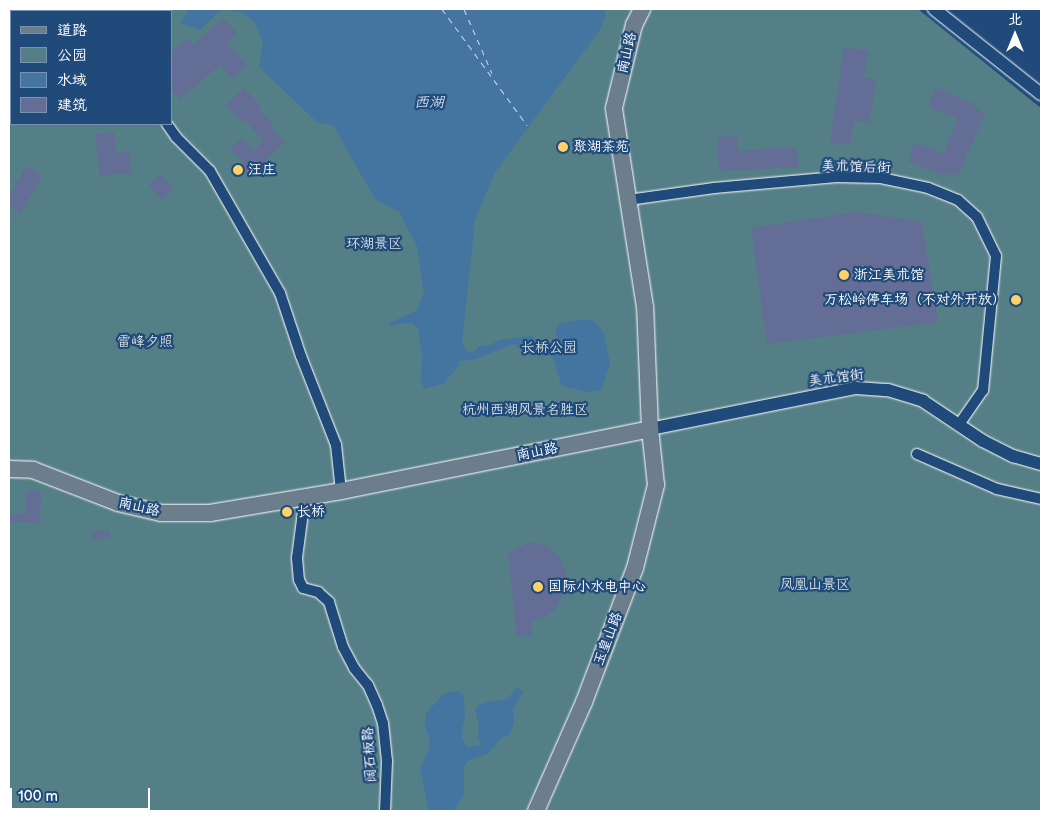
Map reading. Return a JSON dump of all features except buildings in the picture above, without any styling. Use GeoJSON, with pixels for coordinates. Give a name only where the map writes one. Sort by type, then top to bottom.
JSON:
{"type":"FeatureCollection","features":[{"type":"Feature","properties":{"kind":"main road","name":"南山路"},"geometry":{"type":"LineString","coordinates":[[9,469],[33,470],[118,503],[161,513],[210,513],[341,491],[650,429],[645,307],[614,108],[634,25],[642,9]]}},
{"type":"Feature","properties":{"kind":"main road","name":"玉皇山路"},"geometry":{"type":"LineString","coordinates":[[536,811],[584,702],[635,568],[656,485],[650,429]]}},
{"type":"Feature","properties":{"kind":"street"},"geometry":{"type":"LineString","coordinates":[[934,9],[1041,94]]}},
{"type":"Feature","properties":{"kind":"street"},"geometry":{"type":"LineString","coordinates":[[168,125],[176,137],[210,171],[280,293],[301,356],[336,445],[341,491]]}},
{"type":"Feature","properties":{"kind":"street","name":"美术馆后街"},"geometry":{"type":"LineString","coordinates":[[628,200],[714,188],[838,177],[881,178],[928,188],[958,200],[977,217],[996,256],[983,390],[960,423]]}},
{"type":"Feature","properties":{"kind":"street","name":"美术馆街"},"geometry":{"type":"LineString","coordinates":[[650,429],[856,388],[888,390],[923,401],[960,423],[983,441],[1013,456],[1041,464]]}},
{"type":"Feature","properties":{"kind":"street"},"geometry":{"type":"LineString","coordinates":[[917,454],[997,489],[1041,500]]}},
{"type":"Feature","properties":{"kind":"street","name":"阔石板路"},"geometry":{"type":"LineString","coordinates":[[305,497],[297,558],[299,580],[303,588],[318,592],[329,602],[343,647],[354,668],[368,685],[383,723],[387,761],[385,811]]}},
{"type":"Feature","properties":{"kind":"green space","name":"凤凰山景区"},"geometry":{"type":"Polygon","coordinates":[[[9,9],[918,9],[1041,108],[1041,811],[9,811],[9,9]]]}},
{"type":"Feature","properties":{"kind":"water"},"geometry":{"type":"Polygon","coordinates":[[[188,9],[222,9],[200,30],[181,23],[188,9]]]}},
{"type":"Feature","properties":{"kind":"water","name":"西湖"},"geometry":{"type":"Polygon","coordinates":[[[225,9],[603,9],[606,14],[601,28],[494,174],[475,220],[462,344],[468,352],[474,352],[479,346],[490,345],[500,340],[531,336],[548,348],[558,350],[559,342],[555,330],[561,323],[584,319],[594,321],[604,333],[610,364],[601,390],[587,392],[562,386],[552,356],[527,355],[514,344],[473,360],[459,361],[458,367],[443,384],[424,389],[421,381],[422,357],[418,329],[413,324],[403,323],[391,326],[388,324],[417,310],[424,293],[417,246],[399,212],[375,199],[333,125],[318,123],[259,67],[263,43],[255,23],[244,13],[225,9]]]}},
{"type":"Feature","properties":{"kind":"water"},"geometry":{"type":"Polygon","coordinates":[[[518,687],[523,692],[513,710],[514,724],[511,730],[508,735],[500,739],[488,754],[469,760],[464,767],[464,794],[454,811],[429,811],[420,768],[429,749],[430,739],[425,727],[426,713],[445,693],[458,691],[464,696],[465,716],[461,735],[464,742],[468,747],[482,745],[478,740],[479,727],[475,709],[479,705],[491,701],[506,700],[518,687]]]}},
{"type":"Feature","properties":{"kind":"ferry route"},"geometry":{"type":"LineString","coordinates":[[442,9],[527,125]]}},
{"type":"Feature","properties":{"kind":"ferry route"},"geometry":{"type":"LineString","coordinates":[[464,9],[492,73]]}},
{"type":"Feature","properties":{"kind":"place","name":"聚湖茶苑"},"geometry":{"type":"Point","coordinates":[563,147]}},
{"type":"Feature","properties":{"kind":"place","name":"汪庄"},"geometry":{"type":"Point","coordinates":[238,170]}},
{"type":"Feature","properties":{"kind":"place","name":"浙江美术馆"},"geometry":{"type":"Point","coordinates":[844,275]}},
{"type":"Feature","properties":{"kind":"place","name":"万松岭停车场（不对外开放）"},"geometry":{"type":"Point","coordinates":[1016,300]}},
{"type":"Feature","properties":{"kind":"place","name":"长桥"},"geometry":{"type":"Point","coordinates":[287,512]}},
{"type":"Feature","properties":{"kind":"place","name":"国际小水电中心"},"geometry":{"type":"Point","coordinates":[538,587]}},
{"type":"Feature","properties":{"kind":"park label","name":"环湖景区"},"geometry":{"type":"Point","coordinates":[374,244]}},
{"type":"Feature","properties":{"kind":"park label","name":"雷峰夕照"},"geometry":{"type":"Point","coordinates":[145,342]}},
{"type":"Feature","properties":{"kind":"park label","name":"长桥公园"},"geometry":{"type":"Point","coordinates":[549,348]}},
{"type":"Feature","properties":{"kind":"park label","name":"杭州西湖风景名胜区"},"geometry":{"type":"Point","coordinates":[525,410]}}]}
